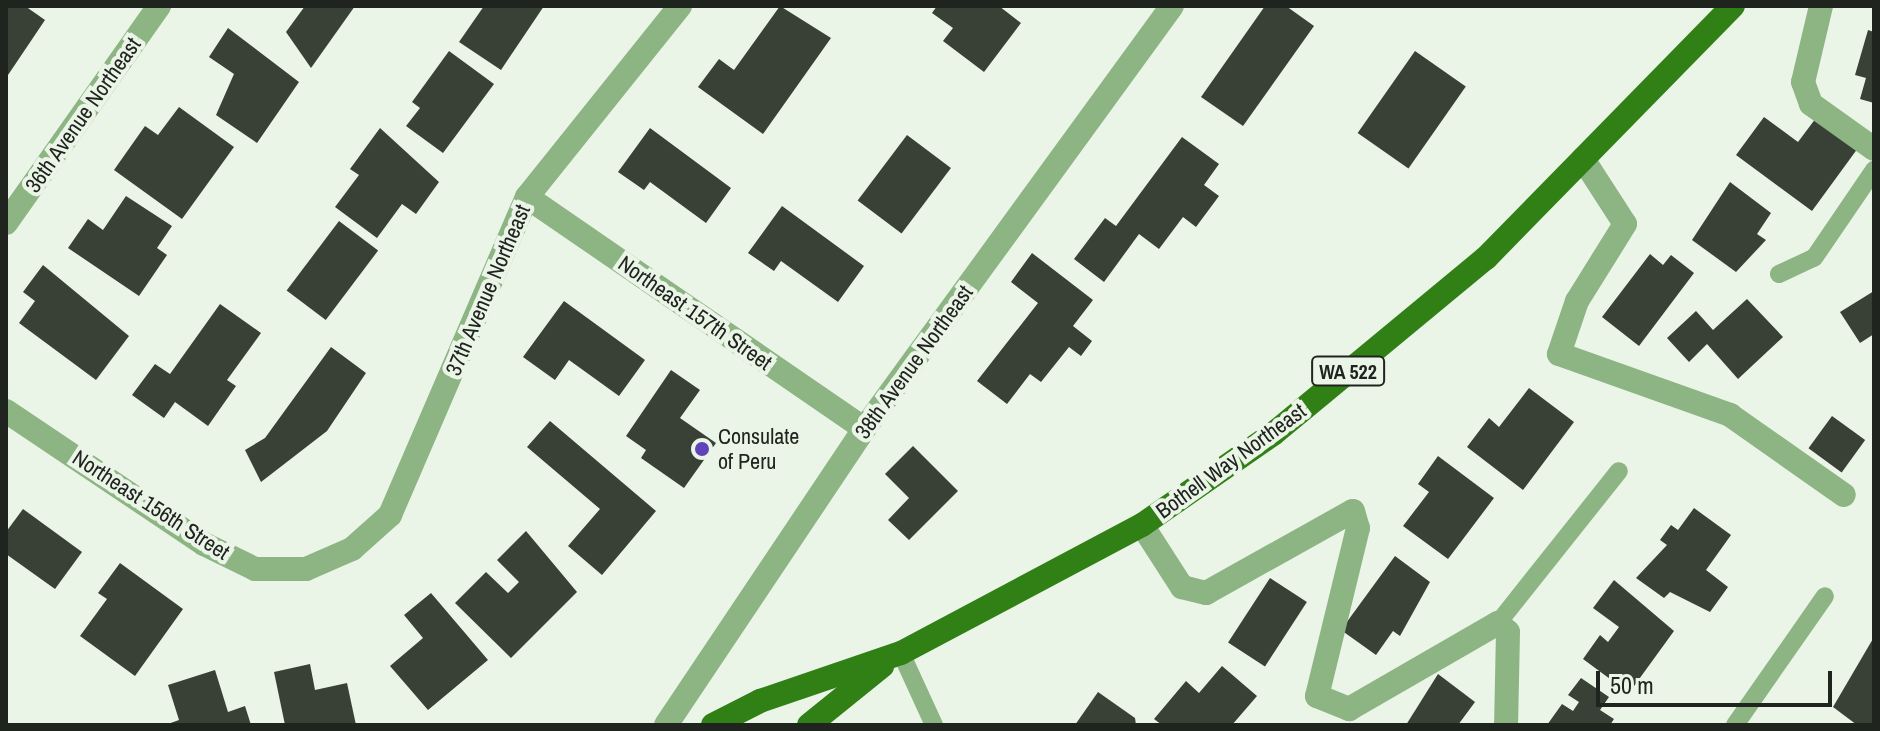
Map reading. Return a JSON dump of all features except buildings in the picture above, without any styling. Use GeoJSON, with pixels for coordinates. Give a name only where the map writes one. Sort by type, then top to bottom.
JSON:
{"type":"FeatureCollection","features":[{"type":"Feature","properties":{"kind":"main road","name":"Bothell Way Northeast"},"geometry":{"type":"LineString","coordinates":[[713,725],[760,701],[897,655],[1142,525],[1273,434],[1486,258],[1733,6]]}},
{"type":"Feature","properties":{"kind":"main road","name":"Bothell Way Northeast"},"geometry":{"type":"LineString","coordinates":[[809,725],[897,655]]}},
{"type":"Feature","properties":{"kind":"street","name":"36th Avenue Northeast"},"geometry":{"type":"LineString","coordinates":[[6,223],[159,6]]}},
{"type":"Feature","properties":{"kind":"street","name":"37th Avenue Northeast"},"geometry":{"type":"LineString","coordinates":[[306,569],[352,549],[390,515],[527,197],[680,6]]}},
{"type":"Feature","properties":{"kind":"street","name":"38th Avenue Northeast"},"geometry":{"type":"LineString","coordinates":[[666,725],[864,429],[1172,6]]}},
{"type":"Feature","properties":{"kind":"street"},"geometry":{"type":"LineString","coordinates":[[1821,6],[1803,82],[1811,104],[1874,149]]}},
{"type":"Feature","properties":{"kind":"street"},"geometry":{"type":"LineString","coordinates":[[1583,159],[1625,224],[1577,301],[1559,354],[1730,415],[1844,495]]}},
{"type":"Feature","properties":{"kind":"street","name":"Northeast 157th Street"},"geometry":{"type":"LineString","coordinates":[[527,197],[864,429]]}},
{"type":"Feature","properties":{"kind":"street","name":"Northeast 156th Street"},"geometry":{"type":"LineString","coordinates":[[6,411],[204,544],[255,569],[306,569]]}},
{"type":"Feature","properties":{"kind":"street"},"geometry":{"type":"LineString","coordinates":[[1142,525],[1182,587],[1206,593],[1343,513],[1360,517],[1316,686],[1325,705],[1338,709],[1498,623],[1508,632],[1506,725]]}},
{"type":"Feature","properties":{"kind":"lane"},"geometry":{"type":"LineString","coordinates":[[1779,274],[1814,258],[1874,170]]}},
{"type":"Feature","properties":{"kind":"lane"},"geometry":{"type":"LineString","coordinates":[[1498,623],[1619,471]]}},
{"type":"Feature","properties":{"kind":"lane"},"geometry":{"type":"LineString","coordinates":[[1735,725],[1825,596]]}},
{"type":"Feature","properties":{"kind":"lane"},"geometry":{"type":"LineString","coordinates":[[897,655],[934,725]]}},
{"type":"Feature","properties":{"kind":"place","name":"Consulate of Peru"},"geometry":{"type":"Point","coordinates":[702,449]}}]}
